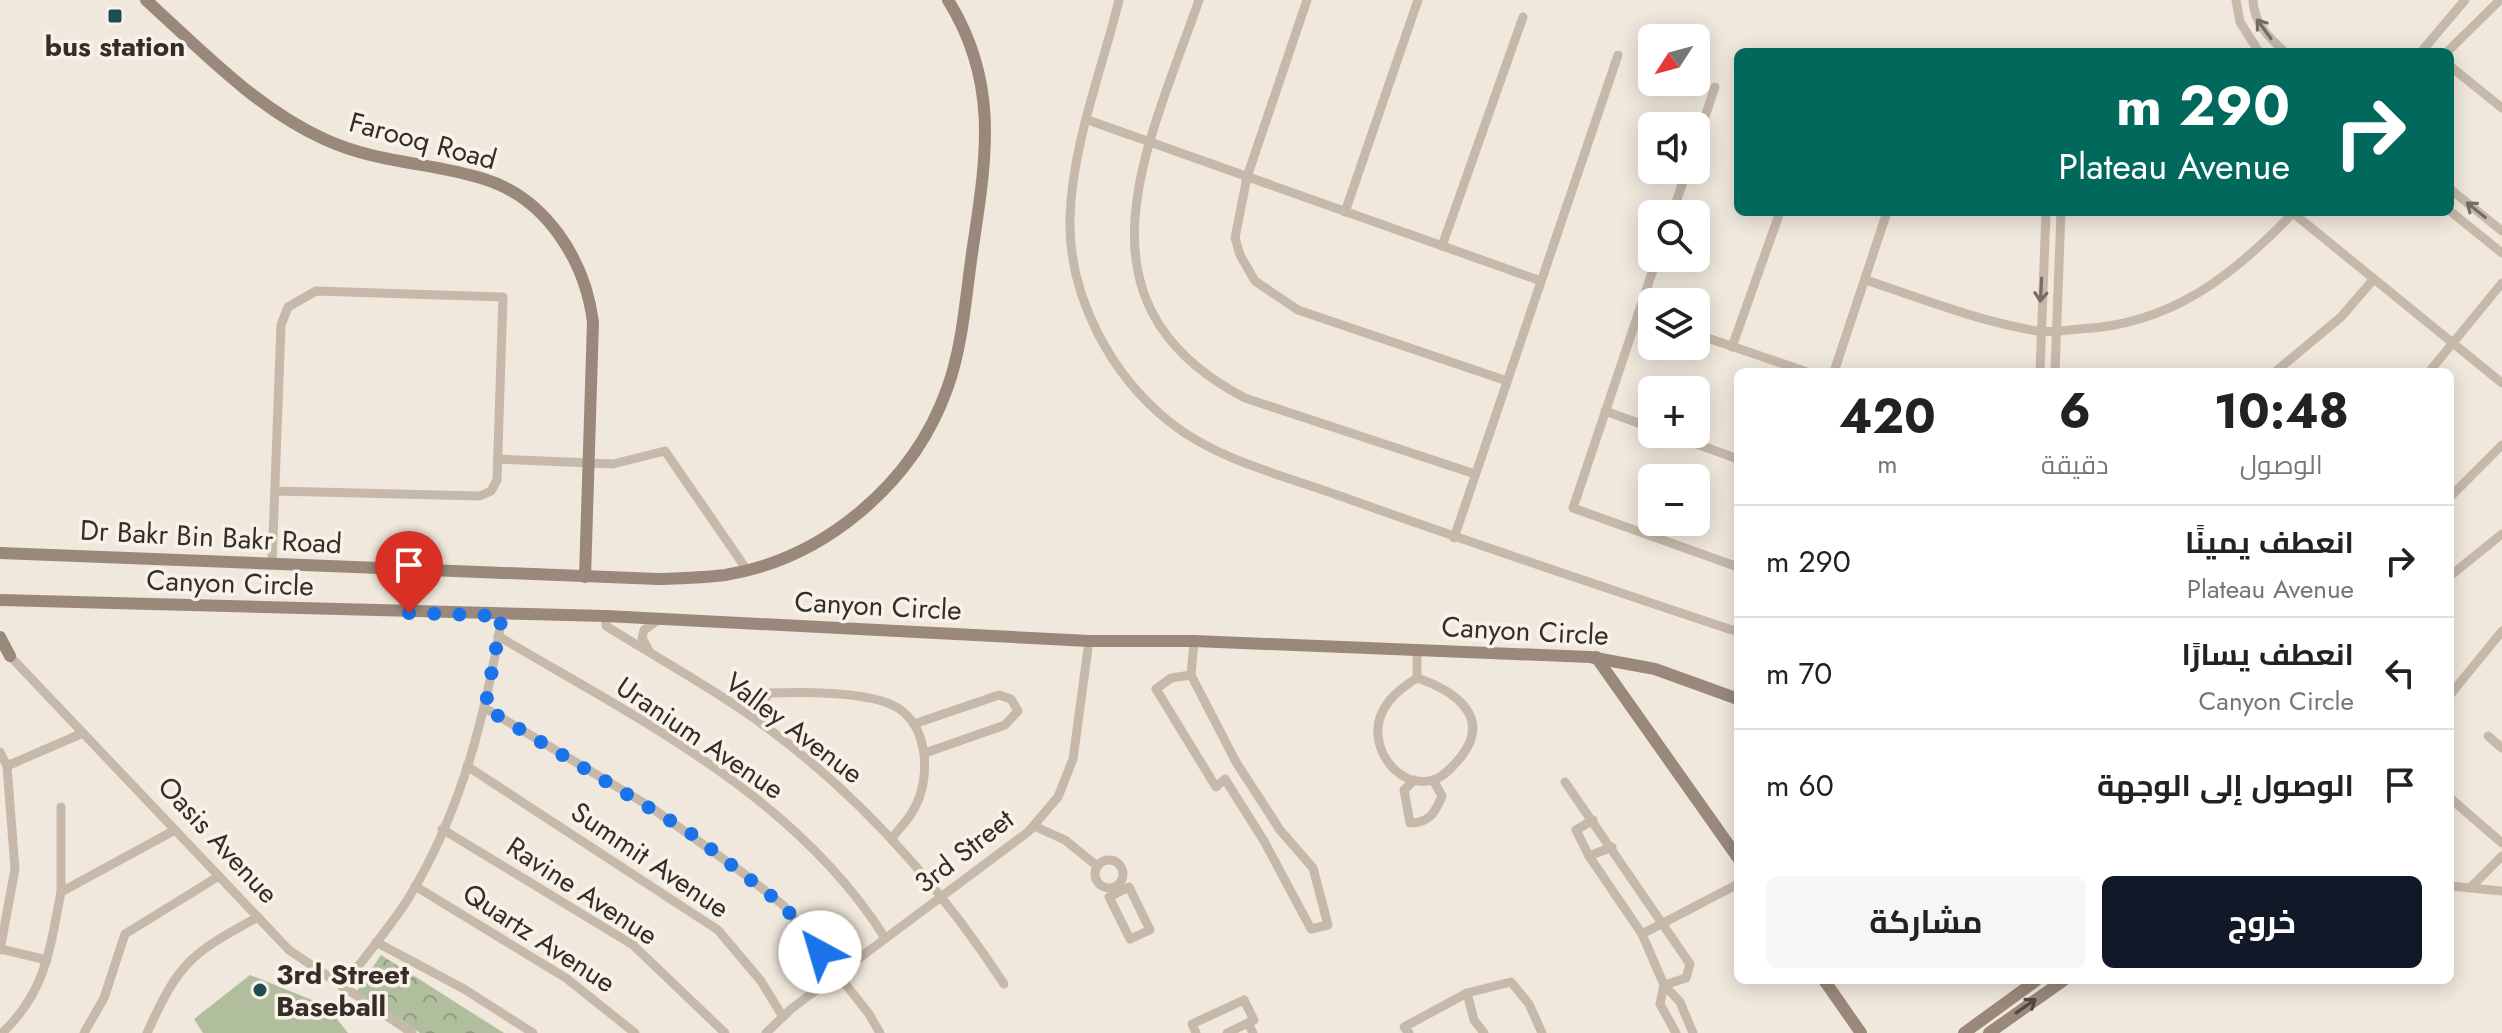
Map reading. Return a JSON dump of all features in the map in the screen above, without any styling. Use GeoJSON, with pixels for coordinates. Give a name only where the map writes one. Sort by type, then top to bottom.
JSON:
{"type":"FeatureCollection","features":[{"type":"Feature","properties":{"kind":"street","name":"Farooq Road"},"geometry":{"type":"LineString","coordinates":[[146,0],[251,92],[324,139],[378,157],[497,184],[526,202],[558,232],[576,261],[592,311],[585,577]]}},
{"type":"Feature","properties":{"kind":"street","name":"Dr Bakr Bin Bakr Road"},"geometry":{"type":"LineString","coordinates":[[0,553],[585,577],[699,577],[747,570],[805,549],[858,515],[904,467],[947,390],[956,359],[987,131],[976,62],[948,0]]}},
{"type":"Feature","properties":{"kind":"street"},"geometry":{"type":"LineString","coordinates":[[1119,0],[1088,120],[1070,219],[1076,271],[1101,343],[1144,399],[1173,425],[1220,453],[1454,538],[1734,631]]}},
{"type":"Feature","properties":{"kind":"street"},"geometry":{"type":"LineString","coordinates":[[1199,0],[1150,142],[1133,211],[1133,253],[1150,310],[1172,341],[1211,380],[1245,398],[1475,474]]}},
{"type":"Feature","properties":{"kind":"street"},"geometry":{"type":"LineString","coordinates":[[1307,0],[1247,177],[1235,238],[1240,255],[1255,281],[1271,295],[1298,310],[1507,381]]}},
{"type":"Feature","properties":{"kind":"street"},"geometry":{"type":"LineString","coordinates":[[1345,212],[1418,0]]}},
{"type":"Feature","properties":{"kind":"street"},"geometry":{"type":"LineString","coordinates":[[2236,0],[2240,22],[2256,48]]}},
{"type":"Feature","properties":{"kind":"street"},"geometry":{"type":"LineString","coordinates":[[2253,0],[2253,14],[2281,48]]}},
{"type":"Feature","properties":{"kind":"street"},"geometry":{"type":"LineString","coordinates":[[2424,48],[2465,0]]}},
{"type":"Feature","properties":{"kind":"street"},"geometry":{"type":"LineString","coordinates":[[2451,48],[2500,0]]}},
{"type":"Feature","properties":{"kind":"street"},"geometry":{"type":"LineString","coordinates":[[1442,246],[1523,17]]}},
{"type":"Feature","properties":{"kind":"street"},"geometry":{"type":"LineString","coordinates":[[1454,538],[1618,55]]}},
{"type":"Feature","properties":{"kind":"street"},"geometry":{"type":"LineString","coordinates":[[2454,69],[2502,108]]}},
{"type":"Feature","properties":{"kind":"street"},"geometry":{"type":"LineString","coordinates":[[1707,112],[1715,87]]}},
{"type":"Feature","properties":{"kind":"street"},"geometry":{"type":"LineString","coordinates":[[1088,120],[1541,281]]}},
{"type":"Feature","properties":{"kind":"street"},"geometry":{"type":"LineString","coordinates":[[2454,192],[2501,229]]}},
{"type":"Feature","properties":{"kind":"street"},"geometry":{"type":"LineString","coordinates":[[2454,214],[2502,253]]}},
{"type":"Feature","properties":{"kind":"street"},"geometry":{"type":"LineString","coordinates":[[1732,347],[1779,216]]}},
{"type":"Feature","properties":{"kind":"street"},"geometry":{"type":"LineString","coordinates":[[1835,368],[1886,216]]}},
{"type":"Feature","properties":{"kind":"street"},"geometry":{"type":"LineString","coordinates":[[2040,368],[2046,216]]}},
{"type":"Feature","properties":{"kind":"street"},"geometry":{"type":"LineString","coordinates":[[2055,368],[2061,216]]}},
{"type":"Feature","properties":{"kind":"street"},"geometry":{"type":"LineString","coordinates":[[1866,280],[1970,316],[2041,332],[2106,328],[2155,314],[2211,287],[2253,256],[2290,216]]}},
{"type":"Feature","properties":{"kind":"street"},"geometry":{"type":"LineString","coordinates":[[2299,216],[2502,383]]}},
{"type":"Feature","properties":{"kind":"street"},"geometry":{"type":"LineString","coordinates":[[2280,368],[2341,317],[2373,280]]}},
{"type":"Feature","properties":{"kind":"street"},"geometry":{"type":"LineString","coordinates":[[2432,368],[2502,283]]}},
{"type":"Feature","properties":{"kind":"street"},"geometry":{"type":"LineString","coordinates":[[272,564],[281,325],[288,307],[316,291],[503,297],[495,486],[480,496],[275,491]]}},
{"type":"Feature","properties":{"kind":"street"},"geometry":{"type":"LineString","coordinates":[[1638,313],[1573,508],[1734,566]]}},
{"type":"Feature","properties":{"kind":"street"},"geometry":{"type":"LineString","coordinates":[[1710,339],[1795,368]]}},
{"type":"Feature","properties":{"kind":"street"},"geometry":{"type":"LineString","coordinates":[[1605,411],[1638,423]]}},
{"type":"Feature","properties":{"kind":"street"},"geometry":{"type":"LineString","coordinates":[[2454,493],[2502,445]]}},
{"type":"Feature","properties":{"kind":"street"},"geometry":{"type":"LineString","coordinates":[[1708,448],[1734,458]]}},
{"type":"Feature","properties":{"kind":"street"},"geometry":{"type":"LineString","coordinates":[[498,459],[627,463],[665,451],[747,570]]}},
{"type":"Feature","properties":{"kind":"street"},"geometry":{"type":"LineString","coordinates":[[2454,573],[2502,534]]}},
{"type":"Feature","properties":{"kind":"street","name":"Canyon Circle"},"geometry":{"type":"LineString","coordinates":[[3,602],[502,616],[606,616],[1089,641],[1194,641],[1596,657],[1655,669],[1734,698]]}},
{"type":"Feature","properties":{"kind":"street"},"geometry":{"type":"LineString","coordinates":[[342,987],[415,886],[442,829],[467,766],[485,708],[502,616]]}},
{"type":"Feature","properties":{"kind":"street","name":"Valley Avenue"},"geometry":{"type":"LineString","coordinates":[[606,616],[606,626],[750,715],[821,769],[892,838],[977,943],[1004,984]]}},
{"type":"Feature","properties":{"kind":"street"},"geometry":{"type":"LineString","coordinates":[[658,659],[642,638],[650,623],[661,619]]}},
{"type":"Feature","properties":{"kind":"street"},"geometry":{"type":"LineString","coordinates":[[2454,690],[2502,631]]}},
{"type":"Feature","properties":{"kind":"street","name":"Uranium Avenue"},"geometry":{"type":"LineString","coordinates":[[498,636],[734,780],[786,823],[837,872],[885,938]]}},
{"type":"Feature","properties":{"kind":"street","name":"Oasis Avenue"},"geometry":{"type":"LineString","coordinates":[[0,637],[5,651],[289,950],[412,1033]]}},
{"type":"Feature","properties":{"kind":"street","name":"3rd Street"},"geometry":{"type":"LineString","coordinates":[[766,1033],[838,974],[1034,826],[1058,797],[1073,759],[1089,641]]}},
{"type":"Feature","properties":{"kind":"street"},"geometry":{"type":"LineString","coordinates":[[1191,675],[1171,678],[1156,689],[1216,787],[1225,779],[1264,841],[1311,929],[1328,925],[1313,868],[1280,830],[1236,762],[1191,675],[1194,641]]}},
{"type":"Feature","properties":{"kind":"street"},"geometry":{"type":"LineString","coordinates":[[1417,650],[1417,678]]}},
{"type":"Feature","properties":{"kind":"street"},"geometry":{"type":"LineString","coordinates":[[1596,657],[1734,852]]}},
{"type":"Feature","properties":{"kind":"street"},"geometry":{"type":"LineString","coordinates":[[1417,678],[1398,690],[1379,715],[1378,737],[1387,762],[1396,772],[1404,790],[1410,823],[1422,823],[1436,813],[1442,796],[1433,780]]}},
{"type":"Feature","properties":{"kind":"street"},"geometry":{"type":"LineString","coordinates":[[1396,772],[1414,780],[1433,780],[1451,768],[1465,750],[1473,731],[1467,709],[1454,693],[1417,678]]}},
{"type":"Feature","properties":{"kind":"street"},"geometry":{"type":"LineString","coordinates":[[750,715],[770,693],[792,692],[877,700],[898,708],[914,724],[925,753],[923,787],[914,809],[892,838]]}},
{"type":"Feature","properties":{"kind":"street"},"geometry":{"type":"LineString","coordinates":[[914,724],[999,695],[1011,699],[1018,711],[1005,725],[925,753]]}},
{"type":"Feature","properties":{"kind":"street"},"geometry":{"type":"LineString","coordinates":[[485,708],[689,832],[784,906],[880,1033]]}},
{"type":"Feature","properties":{"kind":"street"},"geometry":{"type":"LineString","coordinates":[[7,766],[83,733]]}},
{"type":"Feature","properties":{"kind":"street"},"geometry":{"type":"LineString","coordinates":[[2488,736],[2502,748]]}},
{"type":"Feature","properties":{"kind":"street"},"geometry":{"type":"LineString","coordinates":[[0,752],[7,766],[15,869],[0,949],[47,960]]}},
{"type":"Feature","properties":{"kind":"street","name":"Summit Avenue"},"geometry":{"type":"LineString","coordinates":[[467,766],[718,930],[761,981],[783,1017]]}},
{"type":"Feature","properties":{"kind":"street"},"geometry":{"type":"LineString","coordinates":[[1404,790],[1414,780]]}},
{"type":"Feature","properties":{"kind":"street"},"geometry":{"type":"LineString","coordinates":[[1565,782],[1690,964],[1686,978],[1664,985]]}},
{"type":"Feature","properties":{"kind":"street"},"geometry":{"type":"LineString","coordinates":[[2454,801],[2502,843]]}},
{"type":"Feature","properties":{"kind":"street"},"geometry":{"type":"LineString","coordinates":[[2,1033],[19,1017],[38,990],[47,960],[61,892],[61,807]]}},
{"type":"Feature","properties":{"kind":"street"},"geometry":{"type":"LineString","coordinates":[[1593,820],[1576,830],[1589,856],[1642,934],[1664,985],[1680,1002],[1693,1033]]}},
{"type":"Feature","properties":{"kind":"street"},"geometry":{"type":"LineString","coordinates":[[1034,826],[1065,840],[1097,866]]}},
{"type":"Feature","properties":{"kind":"street","name":"Ravine Avenue"},"geometry":{"type":"LineString","coordinates":[[442,829],[633,945],[725,1033]]}},
{"type":"Feature","properties":{"kind":"street"},"geometry":{"type":"LineString","coordinates":[[61,892],[175,830]]}},
{"type":"Feature","properties":{"kind":"street"},"geometry":{"type":"LineString","coordinates":[[1589,856],[1612,847]]}},
{"type":"Feature","properties":{"kind":"street"},"geometry":{"type":"LineString","coordinates":[[2470,888],[2502,856]]}},
{"type":"Feature","properties":{"kind":"street"},"geometry":{"type":"LineString","coordinates":[[1097,866],[1095,876],[1098,884],[1117,890],[1129,887],[1150,930],[1130,939],[1109,897],[1117,890],[1123,876],[1118,864],[1109,860],[1097,866]]}},
{"type":"Feature","properties":{"kind":"street"},"geometry":{"type":"LineString","coordinates":[[84,1033],[104,998],[125,934],[219,876]]}},
{"type":"Feature","properties":{"kind":"street","name":"Quartz Avenue"},"geometry":{"type":"LineString","coordinates":[[415,886],[566,978],[635,1033]]}},
{"type":"Feature","properties":{"kind":"street"},"geometry":{"type":"LineString","coordinates":[[1642,934],[1734,886]]}},
{"type":"Feature","properties":{"kind":"street"},"geometry":{"type":"LineString","coordinates":[[2454,886],[2502,891]]}},
{"type":"Feature","properties":{"kind":"street"},"geometry":{"type":"LineString","coordinates":[[147,1033],[179,970],[200,949],[258,917]]}},
{"type":"Feature","properties":{"kind":"street"},"geometry":{"type":"LineString","coordinates":[[376,942],[464,989],[533,1033]]}},
{"type":"Feature","properties":{"kind":"street"},"geometry":{"type":"LineString","coordinates":[[1409,1033],[1404,1027],[1467,993],[1511,982],[1529,1004],[1542,1033]]}},
{"type":"Feature","properties":{"kind":"street"},"geometry":{"type":"LineString","coordinates":[[1827,984],[1861,1033]]}},
{"type":"Feature","properties":{"kind":"street"},"geometry":{"type":"LineString","coordinates":[[1964,1033],[2031,984]]}},
{"type":"Feature","properties":{"kind":"street"},"geometry":{"type":"LineString","coordinates":[[1989,1033],[2058,984]]}},
{"type":"Feature","properties":{"kind":"street"},"geometry":{"type":"LineString","coordinates":[[1664,985],[1660,1004],[1676,1033]]}},
{"type":"Feature","properties":{"kind":"street"},"geometry":{"type":"LineString","coordinates":[[1467,993],[1474,1020],[1484,1033]]}},
{"type":"Feature","properties":{"kind":"street"},"geometry":{"type":"LineString","coordinates":[[1196,1033],[1192,1024],[1244,1000],[1254,1020],[1227,1033]]}},
{"type":"Feature","properties":{"kind":"street"},"geometry":{"type":"LineString","coordinates":[[1248,1023],[1253,1033]]}},
{"type":"Feature","properties":{"kind":"green space"},"geometry":{"type":"Polygon","coordinates":[[[381,955],[504,1033],[420,1033],[357,991],[381,955]]]}},
{"type":"Feature","properties":{"kind":"green space","name":"3rd Street Baseball"},"geometry":{"type":"Polygon","coordinates":[[[250,975],[327,1006],[348,1033],[203,1033],[194,1019],[250,975]]]}},
{"type":"Feature","properties":{"kind":"place","name":"bus station"},"geometry":{"type":"Point","coordinates":[115,16]}},
{"type":"Feature","properties":{"kind":"place","name":"3rd Street Baseball"},"geometry":{"type":"Point","coordinates":[260,990]}},
{"type":"Feature","properties":{"kind":"route"},"geometry":{"type":"LineString","coordinates":[[409,613],[502,616],[485,708],[689,832],[784,906],[820,952]]}}]}
